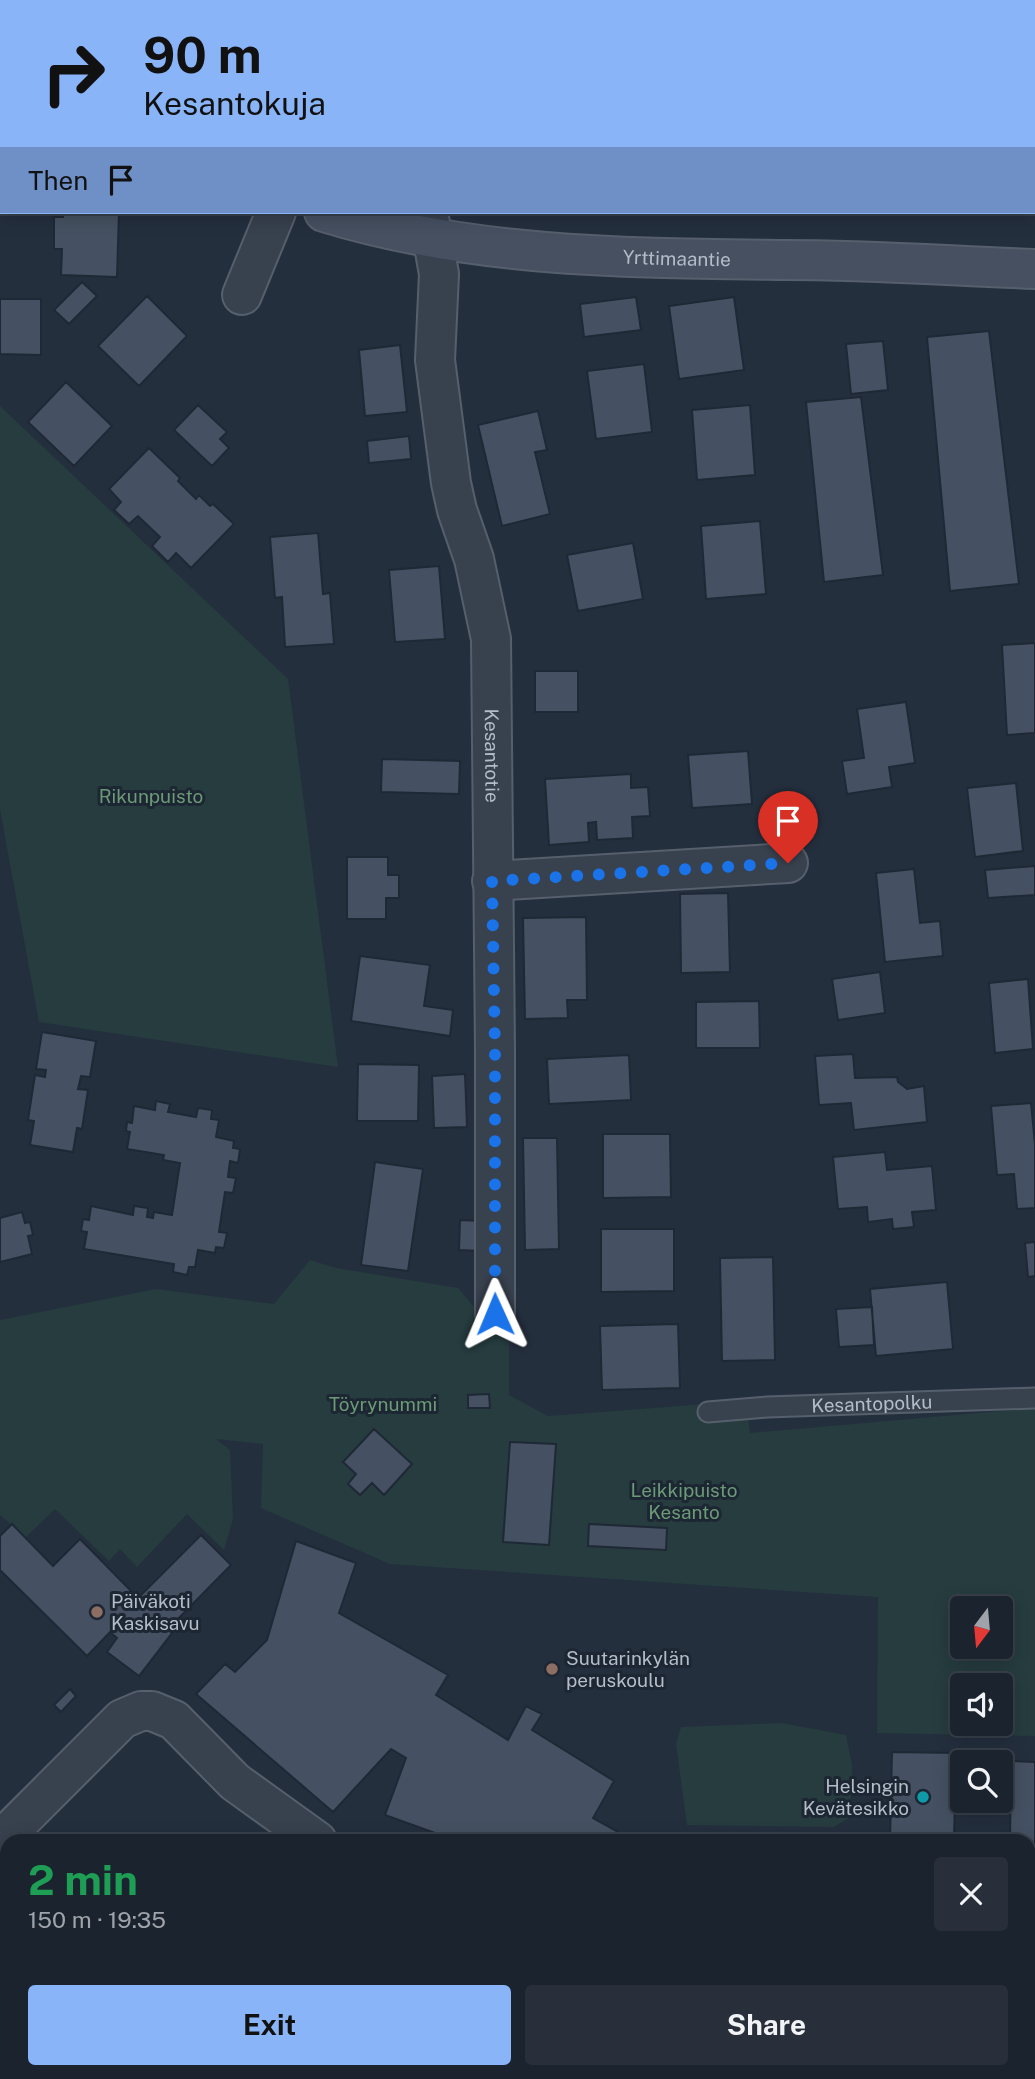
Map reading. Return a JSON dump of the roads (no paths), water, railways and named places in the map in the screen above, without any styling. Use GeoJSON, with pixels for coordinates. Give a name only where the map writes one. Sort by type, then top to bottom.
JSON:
{"type":"FeatureCollection","features":[{"type":"Feature","properties":{"kind":"street"},"geometry":{"type":"LineString","coordinates":[[242,295],[275,214]]}},
{"type":"Feature","properties":{"kind":"street","name":"Yrttimaantie"},"geometry":{"type":"LineString","coordinates":[[330,214],[369,226],[430,225],[560,253],[1035,269]]}},
{"type":"Feature","properties":{"kind":"street","name":"Kesantotie"},"geometry":{"type":"LineString","coordinates":[[430,225],[439,274],[435,360],[451,483],[474,559],[491,639],[495,1297]]}},
{"type":"Feature","properties":{"kind":"street"},"geometry":{"type":"LineString","coordinates":[[492,881],[788,863]]}},
{"type":"Feature","properties":{"kind":"street"},"geometry":{"type":"LineString","coordinates":[[7,1834],[122,1719],[152,1711],[174,1720],[235,1782],[307,1834]]}},
{"type":"Feature","properties":{"kind":"lane","name":"Kesantopolku"},"geometry":{"type":"LineString","coordinates":[[708,1412],[767,1406],[1035,1398]]}},
{"type":"Feature","properties":{"kind":"place","name":"Päiväkoti Kaskisavu"},"geometry":{"type":"Point","coordinates":[97,1612]}},
{"type":"Feature","properties":{"kind":"place","name":"Suutarinkylän peruskoulu"},"geometry":{"type":"Point","coordinates":[552,1669]}},
{"type":"Feature","properties":{"kind":"place","name":"Helsingin Kevätesikko"},"geometry":{"type":"Point","coordinates":[923,1797]}},
{"type":"Feature","properties":{"kind":"park label","name":"Rikunpuisto"},"geometry":{"type":"Point","coordinates":[151,796]}},
{"type":"Feature","properties":{"kind":"park label","name":"Töyrynummi"},"geometry":{"type":"Point","coordinates":[383,1404]}},
{"type":"Feature","properties":{"kind":"park label","name":"Leikkipuisto Kesanto"},"geometry":{"type":"Point","coordinates":[684,1501]}}]}
